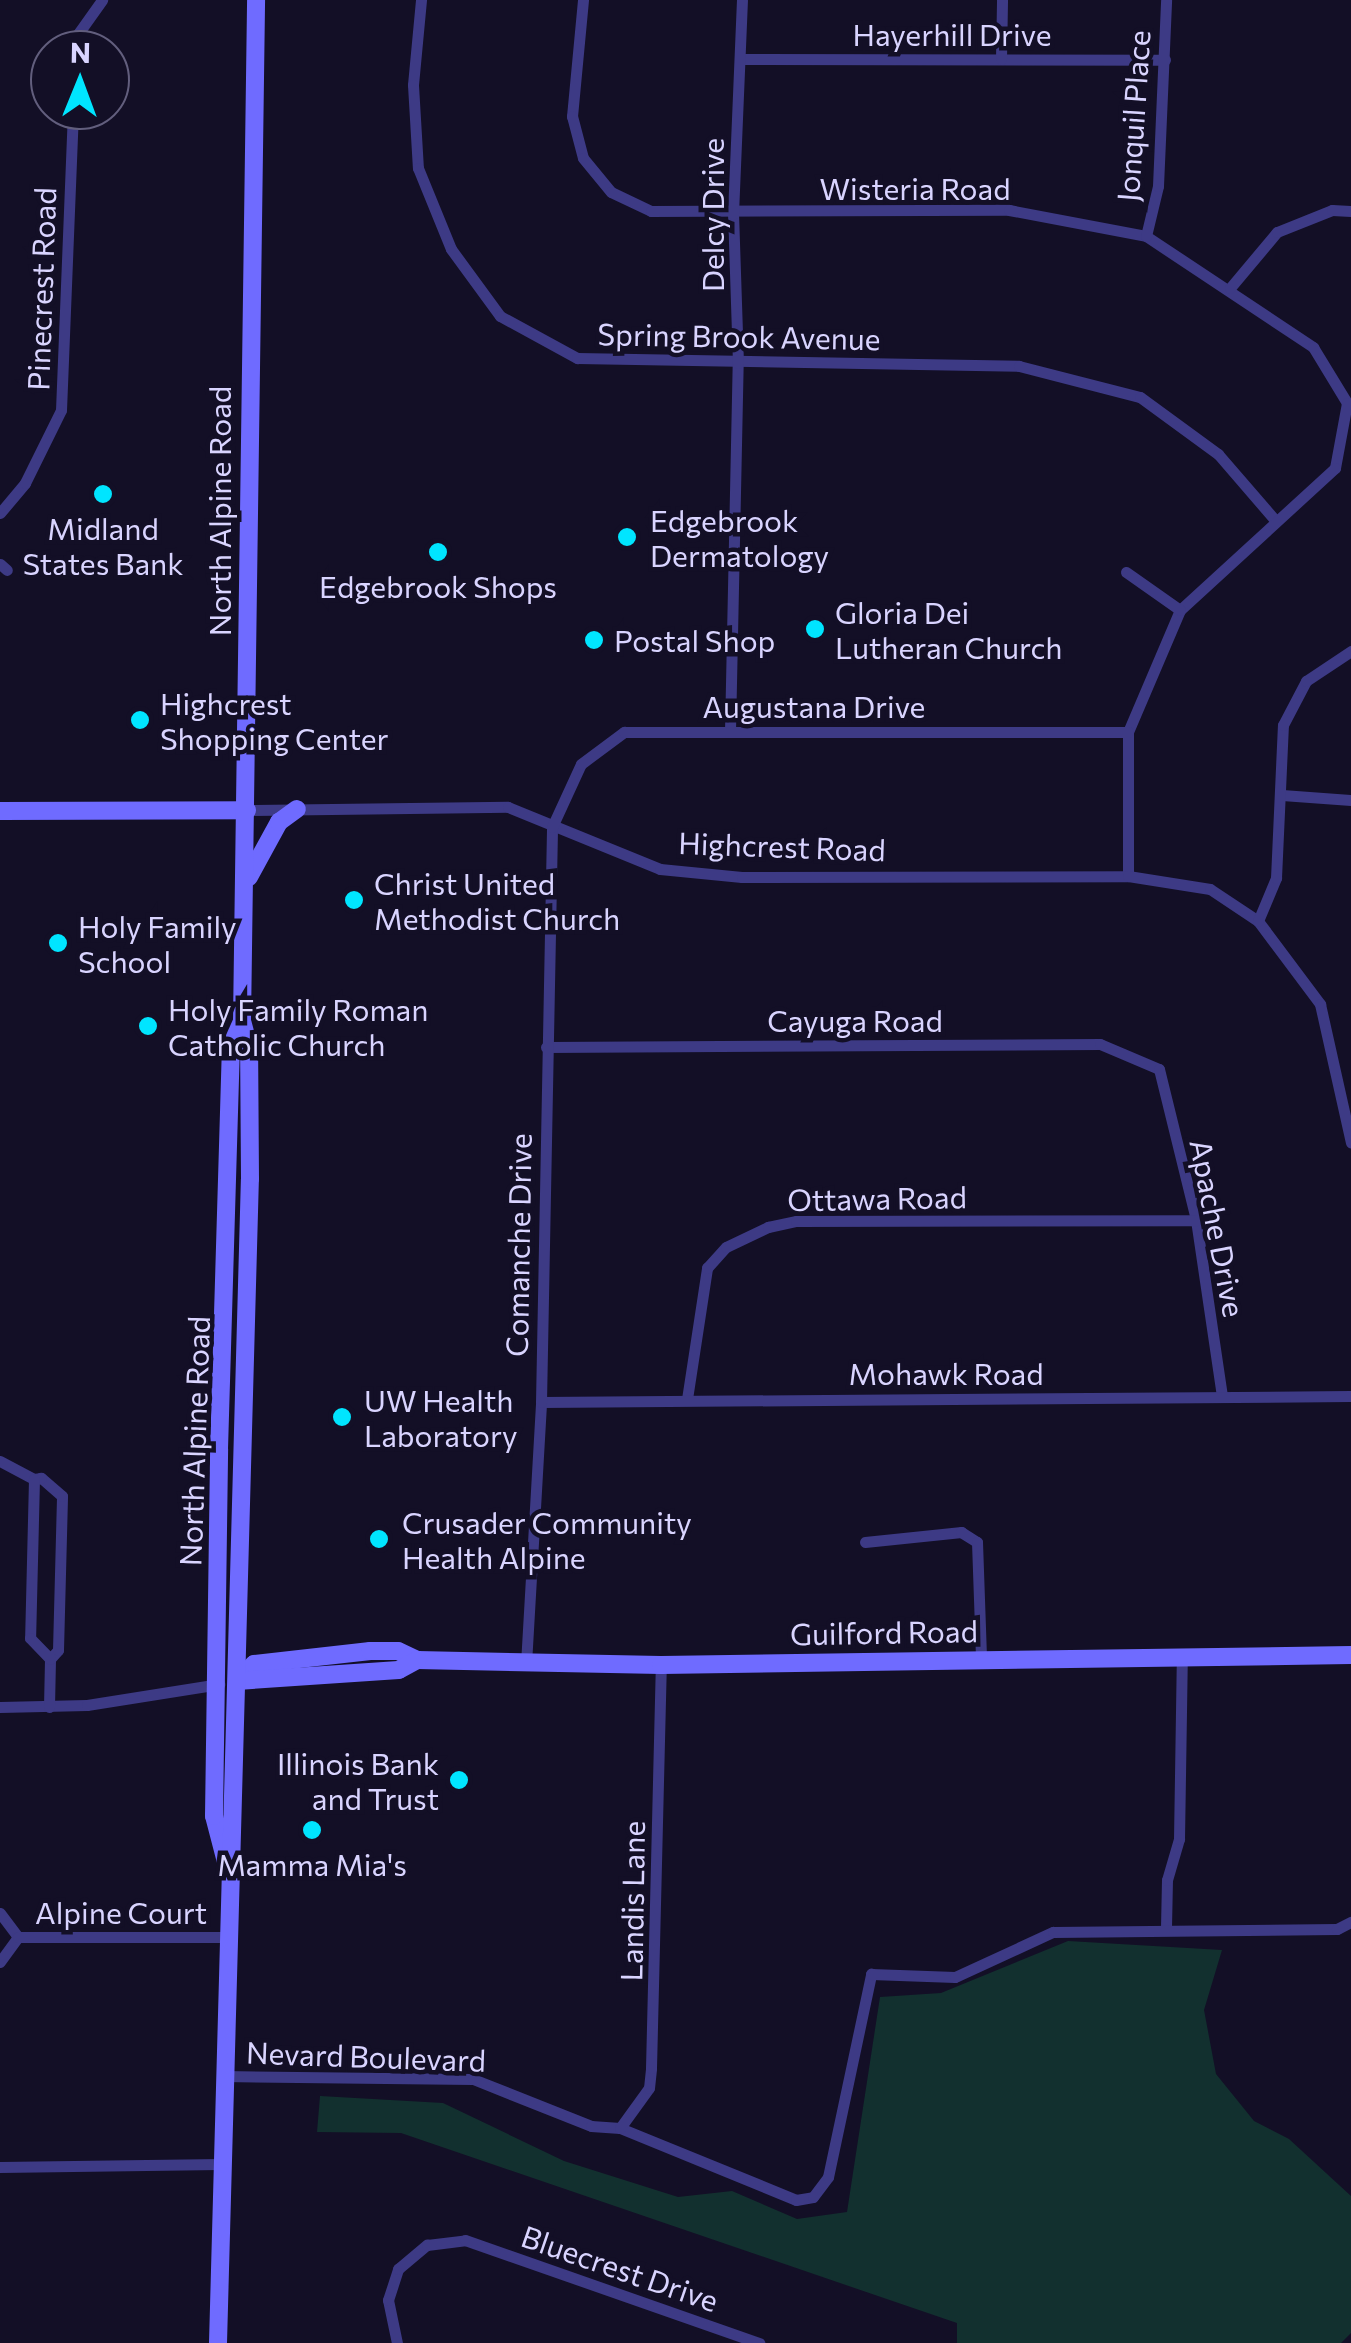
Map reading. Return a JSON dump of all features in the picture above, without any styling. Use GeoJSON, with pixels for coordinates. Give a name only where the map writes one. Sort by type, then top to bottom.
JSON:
{"type":"FeatureCollection","features":[{"type":"Feature","properties":{"kind":"main road","name":"North Alpine Road"},"geometry":{"type":"LineString","coordinates":[[218,2343],[226,1862],[234,1839],[250,1178],[250,1047],[242,1021],[247,810],[246,384],[256,0]]}},
{"type":"Feature","properties":{"kind":"main road","name":"Highcrest Road"},"geometry":{"type":"LineString","coordinates":[[0,811],[247,810]]}},
{"type":"Feature","properties":{"kind":"main road"},"geometry":{"type":"LineString","coordinates":[[245,886],[266,841],[297,810]]}},
{"type":"Feature","properties":{"kind":"main road","name":"North Alpine Road"},"geometry":{"type":"LineString","coordinates":[[226,1862],[215,1840],[216,1685],[231,1046],[242,1021]]}},
{"type":"Feature","properties":{"kind":"main road","name":"Guilford Road"},"geometry":{"type":"LineString","coordinates":[[237,1681],[400,1670],[417,1660],[662,1665],[1351,1655]]}},
{"type":"Feature","properties":{"kind":"street"},"geometry":{"type":"LineString","coordinates":[[81,30],[102,0]]}},
{"type":"Feature","properties":{"kind":"street","name":"Spring Brook Avenue"},"geometry":{"type":"LineString","coordinates":[[420,0],[412,86],[418,168],[452,248],[500,316],[577,358],[1019,366],[1140,398],[1218,454],[1274,520]]}},
{"type":"Feature","properties":{"kind":"street","name":"Wisteria Road"},"geometry":{"type":"LineString","coordinates":[[583,0],[572,116],[583,158],[611,192],[650,211],[733,214],[1010,210],[1146,236],[1230,288],[1313,347],[1348,402],[1335,468],[1180,610],[1128,732],[1128,876]]}},
{"type":"Feature","properties":{"kind":"street","name":"Delcy Drive"},"geometry":{"type":"LineString","coordinates":[[730,731],[738,363],[733,214],[742,0]]}},
{"type":"Feature","properties":{"kind":"street"},"geometry":{"type":"LineString","coordinates":[[1002,0],[1002,59]]}},
{"type":"Feature","properties":{"kind":"street","name":"Jonquil Place"},"geometry":{"type":"LineString","coordinates":[[1146,236],[1158,186],[1166,0]]}},
{"type":"Feature","properties":{"kind":"street","name":"Hayerhill Drive"},"geometry":{"type":"LineString","coordinates":[[740,59],[1164,60]]}},
{"type":"Feature","properties":{"kind":"street","name":"Pinecrest Road"},"geometry":{"type":"LineString","coordinates":[[0,513],[25,484],[61,410],[71,130]]}},
{"type":"Feature","properties":{"kind":"street"},"geometry":{"type":"LineString","coordinates":[[1230,288],[1277,232],[1332,210],[1351,210]]}},
{"type":"Feature","properties":{"kind":"street"},"geometry":{"type":"LineString","coordinates":[[1126,572],[1180,610]]}},
{"type":"Feature","properties":{"kind":"street"},"geometry":{"type":"LineString","coordinates":[[1258,920],[1276,878],[1283,724],[1306,681],[1351,651]]}},
{"type":"Feature","properties":{"kind":"street","name":"Augustana Drive"},"geometry":{"type":"LineString","coordinates":[[552,827],[581,764],[624,732],[1128,732]]}},
{"type":"Feature","properties":{"kind":"street"},"geometry":{"type":"LineString","coordinates":[[1282,795],[1351,800]]}},
{"type":"Feature","properties":{"kind":"street","name":"Highcrest Road"},"geometry":{"type":"LineString","coordinates":[[247,810],[508,807],[660,870],[742,877],[1128,876],[1210,889],[1258,920],[1320,1004],[1351,1143]]}},
{"type":"Feature","properties":{"kind":"street","name":"Comanche Drive"},"geometry":{"type":"LineString","coordinates":[[526,1664],[541,1402],[552,827]]}},
{"type":"Feature","properties":{"kind":"street","name":"Cayuga Road"},"geometry":{"type":"LineString","coordinates":[[546,1047],[1100,1044],[1160,1069]]}},
{"type":"Feature","properties":{"kind":"street","name":"Apache Drive"},"geometry":{"type":"LineString","coordinates":[[1160,1069],[1196,1220],[1222,1398]]}},
{"type":"Feature","properties":{"kind":"street","name":"Ottawa Road"},"geometry":{"type":"LineString","coordinates":[[686,1399],[706,1268],[726,1247],[768,1226],[796,1221],[1196,1220]]}},
{"type":"Feature","properties":{"kind":"street","name":"Mohawk Road"},"geometry":{"type":"LineString","coordinates":[[541,1402],[1351,1396]]}},
{"type":"Feature","properties":{"kind":"street"},"geometry":{"type":"LineString","coordinates":[[0,1461],[34,1479],[42,1478],[62,1496],[58,1650],[50,1659],[49,1707]]}},
{"type":"Feature","properties":{"kind":"street"},"geometry":{"type":"LineString","coordinates":[[34,1479],[30,1638],[50,1659]]}},
{"type":"Feature","properties":{"kind":"street"},"geometry":{"type":"LineString","coordinates":[[865,1542],[961,1532],[977,1542],[981,1658]]}},
{"type":"Feature","properties":{"kind":"street"},"geometry":{"type":"LineString","coordinates":[[1182,1658],[1178,1839],[1167,1880],[1166,1927],[1321,1929],[1351,1922]]}},
{"type":"Feature","properties":{"kind":"street","name":"Landis Lane"},"geometry":{"type":"LineString","coordinates":[[620,2128],[649,2088],[651,2068],[662,1665]]}},
{"type":"Feature","properties":{"kind":"street"},"geometry":{"type":"LineString","coordinates":[[0,1707],[49,1707],[237,1681]]}},
{"type":"Feature","properties":{"kind":"street","name":"Alpine Court"},"geometry":{"type":"LineString","coordinates":[[0,1914],[18,1938]]}},
{"type":"Feature","properties":{"kind":"street","name":"Nevard Boulevard"},"geometry":{"type":"LineString","coordinates":[[222,2076],[473,2079],[591,2126],[620,2128],[796,2200],[812,2197],[828,2177],[871,1974],[955,1977],[1053,1932],[1166,1927]]}},
{"type":"Feature","properties":{"kind":"street","name":"Alpine Court"},"geometry":{"type":"LineString","coordinates":[[18,1938],[224,1937]]}},
{"type":"Feature","properties":{"kind":"street","name":"Alpine Court"},"geometry":{"type":"LineString","coordinates":[[0,1962],[18,1938]]}},
{"type":"Feature","properties":{"kind":"street"},"geometry":{"type":"LineString","coordinates":[[0,2168],[220,2164]]}},
{"type":"Feature","properties":{"kind":"street","name":"Bluecrest Drive"},"geometry":{"type":"LineString","coordinates":[[397,2343],[388,2300],[398,2269],[427,2245],[465,2240],[759,2343]]}},
{"type":"Feature","properties":{"kind":"green space"},"geometry":{"type":"Polygon","coordinates":[[[1068,1941],[1222,1950],[1204,2010],[1216,2074],[1254,2121],[1289,2139],[1351,2196],[1351,2333],[1341,2343],[957,2343],[957,2323],[401,2133],[317,2132],[320,2096],[443,2103],[564,2161],[678,2197],[732,2191],[797,2219],[847,2212],[880,1997],[941,1993],[1068,1941]]]}},
{"type":"Feature","properties":{"kind":"place","name":"Midland States Bank"},"geometry":{"type":"Point","coordinates":[103,494]}},
{"type":"Feature","properties":{"kind":"place","name":"Edgebrook Dermatology"},"geometry":{"type":"Point","coordinates":[627,537]}},
{"type":"Feature","properties":{"kind":"place","name":"Edgebrook Shops"},"geometry":{"type":"Point","coordinates":[438,552]}},
{"type":"Feature","properties":{"kind":"place","name":"Gloria Dei Lutheran Church"},"geometry":{"type":"Point","coordinates":[815,629]}},
{"type":"Feature","properties":{"kind":"place","name":"Postal Shop"},"geometry":{"type":"Point","coordinates":[594,640]}},
{"type":"Feature","properties":{"kind":"place","name":"Highcrest Shopping Center"},"geometry":{"type":"Point","coordinates":[140,720]}},
{"type":"Feature","properties":{"kind":"place","name":"Christ United Methodist Church"},"geometry":{"type":"Point","coordinates":[354,900]}},
{"type":"Feature","properties":{"kind":"place","name":"Holy Family School"},"geometry":{"type":"Point","coordinates":[58,943]}},
{"type":"Feature","properties":{"kind":"place","name":"Holy Family Roman Catholic Church"},"geometry":{"type":"Point","coordinates":[148,1026]}},
{"type":"Feature","properties":{"kind":"place","name":"UW Health Laboratory"},"geometry":{"type":"Point","coordinates":[342,1417]}},
{"type":"Feature","properties":{"kind":"place","name":"Crusader Community Health Alpine"},"geometry":{"type":"Point","coordinates":[379,1539]}},
{"type":"Feature","properties":{"kind":"place","name":"Illinois Bank and Trust"},"geometry":{"type":"Point","coordinates":[459,1780]}},
{"type":"Feature","properties":{"kind":"place","name":"Mamma Mia's"},"geometry":{"type":"Point","coordinates":[312,1830]}}]}
